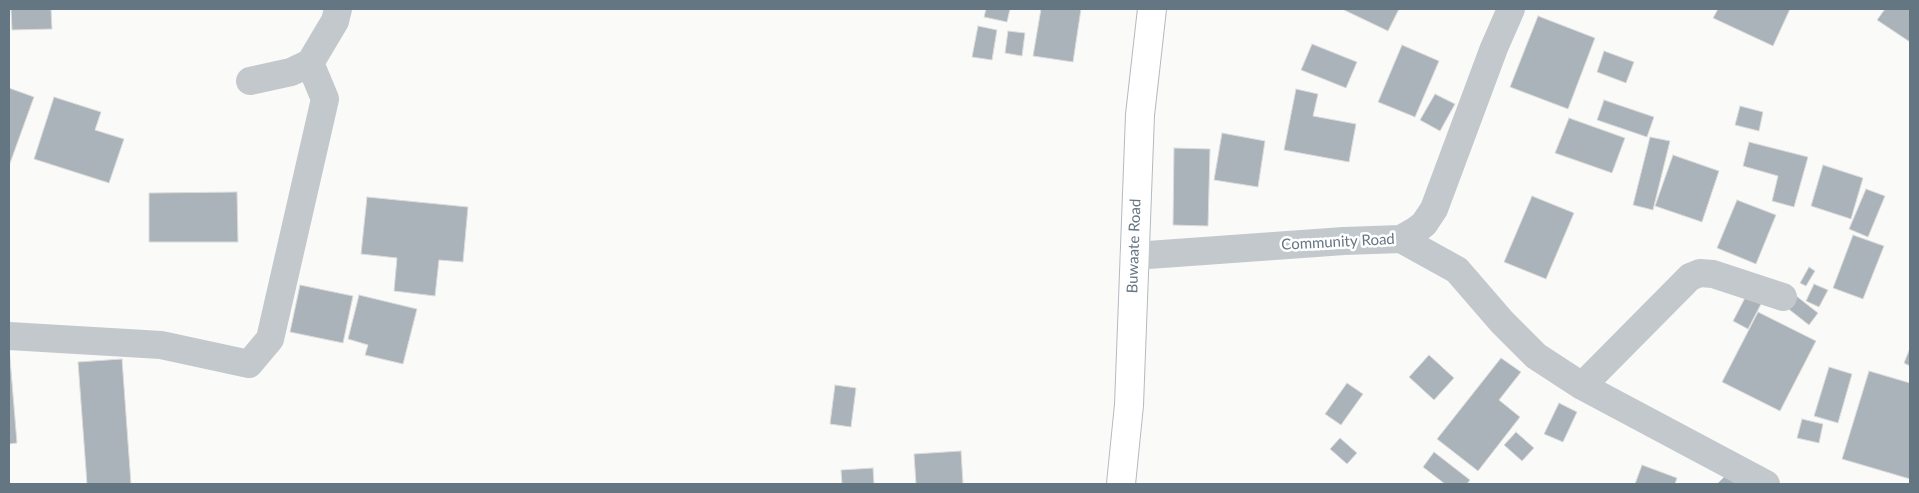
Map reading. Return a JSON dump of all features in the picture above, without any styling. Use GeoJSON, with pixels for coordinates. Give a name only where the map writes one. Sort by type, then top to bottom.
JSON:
{"type":"FeatureCollection","features":[{"type":"Feature","properties":{"kind":"street"},"geometry":{"type":"LineString","coordinates":[[250,81],[291,72],[310,63],[335,21],[338,9]]}},
{"type":"Feature","properties":{"kind":"street","name":"Buwaate Road"},"geometry":{"type":"LineString","coordinates":[[1121,484],[1129,406],[1140,115],[1152,9]]}},
{"type":"Feature","properties":{"kind":"street","name":"Community Road"},"geometry":{"type":"LineString","coordinates":[[1134,256],[1344,241],[1401,239],[1424,224],[1434,208],[1494,48],[1512,9]]}},
{"type":"Feature","properties":{"kind":"street"},"geometry":{"type":"LineString","coordinates":[[9,336],[161,345],[249,364],[270,339],[325,99],[310,63]]}},
{"type":"Feature","properties":{"kind":"street"},"geometry":{"type":"LineString","coordinates":[[1401,239],[1457,270],[1502,322],[1536,356],[1582,386],[1766,484]]}},
{"type":"Feature","properties":{"kind":"street"},"geometry":{"type":"LineString","coordinates":[[1582,386],[1690,277],[1700,273],[1713,274],[1783,297]]}},
{"type":"Feature","properties":{"kind":"building"},"geometry":{"type":"Polygon","coordinates":[[[11,9],[51,9],[52,29],[12,30],[11,9]]]}},
{"type":"Feature","properties":{"kind":"building"},"geometry":{"type":"Polygon","coordinates":[[[986,9],[1010,9],[1007,22],[984,17],[986,9]]]}},
{"type":"Feature","properties":{"kind":"building"},"geometry":{"type":"Polygon","coordinates":[[[1041,9],[1081,9],[1073,62],[1033,56],[1041,9]]]}},
{"type":"Feature","properties":{"kind":"building"},"geometry":{"type":"Polygon","coordinates":[[[1342,9],[1399,9],[1388,31],[1342,9]]]}},
{"type":"Feature","properties":{"kind":"building"},"geometry":{"type":"Polygon","coordinates":[[[1718,9],[1790,9],[1773,46],[1713,18],[1718,9]]]}},
{"type":"Feature","properties":{"kind":"building"},"geometry":{"type":"Polygon","coordinates":[[[1885,9],[1910,9],[1910,42],[1877,20],[1885,9]]]}},
{"type":"Feature","properties":{"kind":"building"},"geometry":{"type":"Polygon","coordinates":[[[1538,16],[1595,38],[1568,109],[1510,87],[1538,16]]]}},
{"type":"Feature","properties":{"kind":"building"},"geometry":{"type":"Polygon","coordinates":[[[978,26],[997,30],[992,60],[972,57],[978,26]]]}},
{"type":"Feature","properties":{"kind":"building"},"geometry":{"type":"Polygon","coordinates":[[[1008,31],[1025,33],[1022,56],[1005,53],[1008,31]]]}},
{"type":"Feature","properties":{"kind":"building"},"geometry":{"type":"Polygon","coordinates":[[[1312,44],[1357,62],[1346,88],[1301,70],[1312,44]]]}},
{"type":"Feature","properties":{"kind":"building"},"geometry":{"type":"Polygon","coordinates":[[[1402,45],[1439,61],[1415,117],[1378,102],[1402,45]]]}},
{"type":"Feature","properties":{"kind":"building"},"geometry":{"type":"Polygon","coordinates":[[[1604,51],[1634,62],[1626,83],[1597,72],[1604,51]]]}},
{"type":"Feature","properties":{"kind":"building"},"geometry":{"type":"Polygon","coordinates":[[[9,88],[34,97],[9,166],[9,88]]]}},
{"type":"Feature","properties":{"kind":"building"},"geometry":{"type":"Polygon","coordinates":[[[1296,89],[1318,94],[1313,116],[1356,124],[1349,162],[1284,150],[1296,89]]]}},
{"type":"Feature","properties":{"kind":"building"},"geometry":{"type":"Polygon","coordinates":[[[1435,94],[1455,104],[1440,131],[1420,120],[1435,94]]]}},
{"type":"Feature","properties":{"kind":"building"},"geometry":{"type":"Polygon","coordinates":[[[54,97],[101,112],[95,130],[124,139],[109,183],[34,159],[54,97]]]}},
{"type":"Feature","properties":{"kind":"building"},"geometry":{"type":"Polygon","coordinates":[[[1604,100],[1654,117],[1647,137],[1597,120],[1604,100]]]}},
{"type":"Feature","properties":{"kind":"building"},"geometry":{"type":"Polygon","coordinates":[[[1740,106],[1763,112],[1759,131],[1735,125],[1740,106]]]}},
{"type":"Feature","properties":{"kind":"building"},"geometry":{"type":"Polygon","coordinates":[[[1569,118],[1625,138],[1612,173],[1555,153],[1569,118]]]}},
{"type":"Feature","properties":{"kind":"building"},"geometry":{"type":"Polygon","coordinates":[[[1222,133],[1265,141],[1258,187],[1214,180],[1222,133]]]}},
{"type":"Feature","properties":{"kind":"building"},"geometry":{"type":"Polygon","coordinates":[[[1650,137],[1670,141],[1653,210],[1633,205],[1650,137]]]}},
{"type":"Feature","properties":{"kind":"building"},"geometry":{"type":"Polygon","coordinates":[[[1749,142],[1808,157],[1794,207],[1772,201],[1778,176],[1743,166],[1749,142]]]}},
{"type":"Feature","properties":{"kind":"building"},"geometry":{"type":"Polygon","coordinates":[[[1174,148],[1210,149],[1208,226],[1173,225],[1174,148]]]}},
{"type":"Feature","properties":{"kind":"building"},"geometry":{"type":"Polygon","coordinates":[[[1673,155],[1719,171],[1702,222],[1655,206],[1673,155]]]}},
{"type":"Feature","properties":{"kind":"building"},"geometry":{"type":"Polygon","coordinates":[[[1823,165],[1863,178],[1851,219],[1811,206],[1823,165]]]}},
{"type":"Feature","properties":{"kind":"building"},"geometry":{"type":"Polygon","coordinates":[[[1866,189],[1885,196],[1868,237],[1849,229],[1866,189]]]}},
{"type":"Feature","properties":{"kind":"building"},"geometry":{"type":"Polygon","coordinates":[[[237,192],[238,242],[149,242],[149,193],[237,192]]]}},
{"type":"Feature","properties":{"kind":"building"},"geometry":{"type":"Polygon","coordinates":[[[1532,196],[1574,213],[1546,279],[1504,262],[1532,196]]]}},
{"type":"Feature","properties":{"kind":"building"},"geometry":{"type":"Polygon","coordinates":[[[367,197],[468,207],[463,262],[439,260],[435,296],[394,291],[397,258],[361,254],[367,197]]]}},
{"type":"Feature","properties":{"kind":"building"},"geometry":{"type":"Polygon","coordinates":[[[1737,200],[1776,215],[1756,264],[1717,248],[1737,200]]]}},
{"type":"Feature","properties":{"kind":"building"},"geometry":{"type":"Polygon","coordinates":[[[1853,235],[1884,246],[1863,299],[1833,288],[1853,235]]]}},
{"type":"Feature","properties":{"kind":"building"},"geometry":{"type":"Polygon","coordinates":[[[1809,267],[1815,271],[1806,286],[1800,283],[1809,267]]]}},
{"type":"Feature","properties":{"kind":"building"},"geometry":{"type":"Polygon","coordinates":[[[1814,284],[1828,290],[1819,307],[1806,301],[1814,284]]]}},
{"type":"Feature","properties":{"kind":"building"},"geometry":{"type":"Polygon","coordinates":[[[300,285],[353,296],[343,343],[290,332],[300,285]]]}},
{"type":"Feature","properties":{"kind":"building"},"geometry":{"type":"Polygon","coordinates":[[[359,295],[417,309],[403,364],[365,355],[368,345],[348,339],[359,295]]]}},
{"type":"Feature","properties":{"kind":"building"},"geometry":{"type":"Polygon","coordinates":[[[1795,295],[1818,313],[1809,325],[1786,307],[1795,295]]]}},
{"type":"Feature","properties":{"kind":"building"},"geometry":{"type":"Polygon","coordinates":[[[1746,296],[1761,304],[1748,329],[1733,321],[1746,296]]]}},
{"type":"Feature","properties":{"kind":"building"},"geometry":{"type":"Polygon","coordinates":[[[1758,312],[1816,341],[1780,411],[1722,382],[1758,312]]]}},
{"type":"Feature","properties":{"kind":"building"},"geometry":{"type":"Polygon","coordinates":[[[9,346],[17,443],[9,444],[9,346]]]}},
{"type":"Feature","properties":{"kind":"building"},"geometry":{"type":"Polygon","coordinates":[[[1910,348],[1910,366],[1904,363],[1910,348]]]}},
{"type":"Feature","properties":{"kind":"building"},"geometry":{"type":"Polygon","coordinates":[[[1429,355],[1454,378],[1434,400],[1409,377],[1429,355]]]}},
{"type":"Feature","properties":{"kind":"building"},"geometry":{"type":"Polygon","coordinates":[[[1501,358],[1521,372],[1499,400],[1520,417],[1478,471],[1437,439],[1501,358]]]}},
{"type":"Feature","properties":{"kind":"building"},"geometry":{"type":"Polygon","coordinates":[[[122,359],[131,484],[87,484],[78,362],[122,359]]]}},
{"type":"Feature","properties":{"kind":"building"},"geometry":{"type":"Polygon","coordinates":[[[1829,367],[1852,374],[1838,423],[1814,416],[1829,367]]]}},
{"type":"Feature","properties":{"kind":"building"},"geometry":{"type":"Polygon","coordinates":[[[1869,371],[1910,383],[1910,479],[1842,459],[1869,371]]]}},
{"type":"Feature","properties":{"kind":"building"},"geometry":{"type":"Polygon","coordinates":[[[1347,383],[1363,394],[1341,425],[1325,414],[1347,383]]]}},
{"type":"Feature","properties":{"kind":"building"},"geometry":{"type":"Polygon","coordinates":[[[835,385],[856,388],[851,427],[830,424],[835,385]]]}},
{"type":"Feature","properties":{"kind":"building"},"geometry":{"type":"Polygon","coordinates":[[[1559,403],[1577,412],[1563,442],[1544,434],[1559,403]]]}},
{"type":"Feature","properties":{"kind":"building"},"geometry":{"type":"Polygon","coordinates":[[[1802,419],[1823,424],[1819,443],[1797,438],[1802,419]]]}},
{"type":"Feature","properties":{"kind":"building"},"geometry":{"type":"Polygon","coordinates":[[[1516,432],[1534,448],[1522,461],[1504,445],[1516,432]]]}},
{"type":"Feature","properties":{"kind":"building"},"geometry":{"type":"Polygon","coordinates":[[[1340,438],[1357,453],[1347,464],[1330,449],[1340,438]]]}},
{"type":"Feature","properties":{"kind":"building"},"geometry":{"type":"Polygon","coordinates":[[[961,451],[963,484],[916,484],[914,454],[961,451]]]}},
{"type":"Feature","properties":{"kind":"building"},"geometry":{"type":"Polygon","coordinates":[[[1434,452],[1470,480],[1467,484],[1445,484],[1423,467],[1434,452]]]}},
{"type":"Feature","properties":{"kind":"building"},"geometry":{"type":"Polygon","coordinates":[[[1642,465],[1677,478],[1675,484],[1635,484],[1642,465]]]}},
{"type":"Feature","properties":{"kind":"building"},"geometry":{"type":"Polygon","coordinates":[[[873,468],[874,484],[842,484],[841,470],[873,468]]]}},
{"type":"Feature","properties":{"kind":"building"},"geometry":{"type":"Polygon","coordinates":[[[1726,475],[1736,484],[1717,484],[1726,475]]]}}]}
